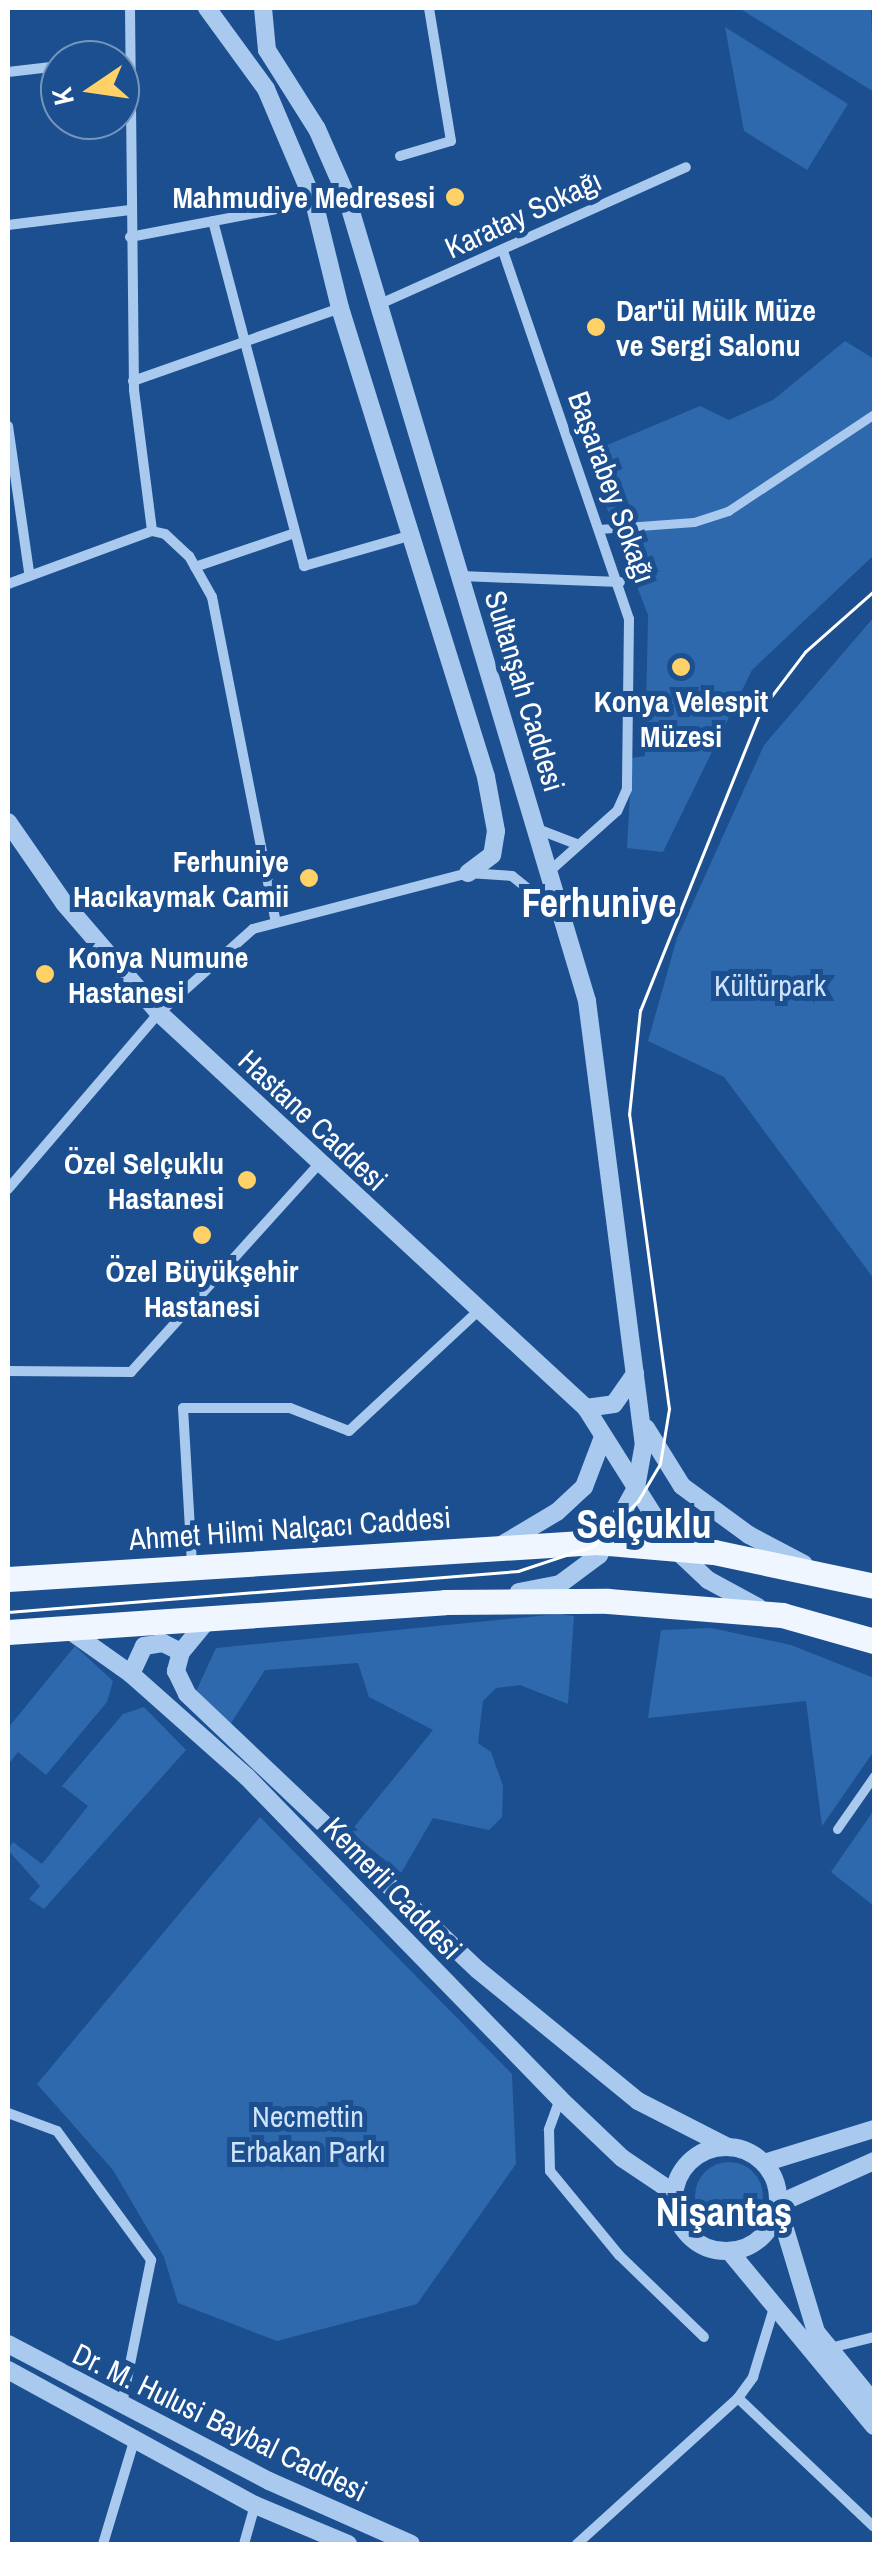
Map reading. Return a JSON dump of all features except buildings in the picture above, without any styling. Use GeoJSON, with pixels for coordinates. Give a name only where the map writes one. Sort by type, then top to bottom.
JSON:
{"type":"FeatureCollection","features":[{"type":"Feature","properties":{"kind":"main road","name":"Ahmet Hilmi Nalçacı Caddesi"},"geometry":{"type":"LineString","coordinates":[[8,1579],[608,1542],[813,1569],[874,1586]]}},
{"type":"Feature","properties":{"kind":"main road"},"geometry":{"type":"LineString","coordinates":[[8,1632],[445,1602],[632,1602],[782,1615],[874,1641]]}},
{"type":"Feature","properties":{"kind":"street"},"geometry":{"type":"LineString","coordinates":[[130,8],[130,40]]}},
{"type":"Feature","properties":{"kind":"street","name":"Sultanşah Caddesi"},"geometry":{"type":"LineString","coordinates":[[208,8],[266,89],[314,202],[340,308],[413,535],[496,831],[492,855],[468,873]]}},
{"type":"Feature","properties":{"kind":"street","name":"Sultanşah Caddesi"},"geometry":{"type":"LineString","coordinates":[[263,8],[268,50],[333,161],[566,920],[587,1001],[642,1418]]}},
{"type":"Feature","properties":{"kind":"street"},"geometry":{"type":"LineString","coordinates":[[400,156],[451,141],[429,8]]}},
{"type":"Feature","properties":{"kind":"street"},"geometry":{"type":"LineString","coordinates":[[8,72],[40,68]]}},
{"type":"Feature","properties":{"kind":"street"},"geometry":{"type":"LineString","coordinates":[[130,140],[134,381],[152,530]]}},
{"type":"Feature","properties":{"kind":"street","name":"Karatay Sokağı"},"geometry":{"type":"LineString","coordinates":[[380,304],[504,254],[686,167]]}},
{"type":"Feature","properties":{"kind":"street"},"geometry":{"type":"LineString","coordinates":[[130,237],[314,202]]}},
{"type":"Feature","properties":{"kind":"street"},"geometry":{"type":"LineString","coordinates":[[8,225],[130,210]]}},
{"type":"Feature","properties":{"kind":"street"},"geometry":{"type":"LineString","coordinates":[[213,220],[292,534],[304,566],[413,535]]}},
{"type":"Feature","properties":{"kind":"street","name":"Başarabey Sokağı"},"geometry":{"type":"LineString","coordinates":[[504,254],[620,582],[629,619],[627,789],[617,811],[550,870]]}},
{"type":"Feature","properties":{"kind":"street"},"geometry":{"type":"LineString","coordinates":[[134,381],[340,308]]}},
{"type":"Feature","properties":{"kind":"street"},"geometry":{"type":"LineString","coordinates":[[599,529],[694,522],[728,511],[874,414]]}},
{"type":"Feature","properties":{"kind":"street"},"geometry":{"type":"LineString","coordinates":[[8,426],[28,572]]}},
{"type":"Feature","properties":{"kind":"street"},"geometry":{"type":"LineString","coordinates":[[8,584],[28,572],[152,530],[165,534],[195,568],[212,598],[275,919]]}},
{"type":"Feature","properties":{"kind":"street"},"geometry":{"type":"LineString","coordinates":[[195,568],[292,534]]}},
{"type":"Feature","properties":{"kind":"street"},"geometry":{"type":"LineString","coordinates":[[461,576],[620,582]]}},
{"type":"Feature","properties":{"kind":"street","name":"Hastane Caddesi"},"geometry":{"type":"LineString","coordinates":[[8,822],[64,903],[159,1012],[318,1164],[586,1408],[674,1548],[730,1594],[782,1615]]}},
{"type":"Feature","properties":{"kind":"street"},"geometry":{"type":"LineString","coordinates":[[540,830],[576,844]]}},
{"type":"Feature","properties":{"kind":"street"},"geometry":{"type":"LineString","coordinates":[[8,1189],[159,1012],[253,930],[275,919],[468,873],[512,876],[566,920]]}},
{"type":"Feature","properties":{"kind":"street"},"geometry":{"type":"LineString","coordinates":[[8,1371],[131,1372],[318,1164]]}},
{"type":"Feature","properties":{"kind":"street"},"geometry":{"type":"LineString","coordinates":[[192,1568],[183,1408],[290,1408],[348,1431],[479,1310]]}},
{"type":"Feature","properties":{"kind":"street"},"geometry":{"type":"LineString","coordinates":[[586,1408],[614,1404],[635,1374]]}},
{"type":"Feature","properties":{"kind":"street"},"geometry":{"type":"LineString","coordinates":[[445,1602],[560,1584],[587,1568],[608,1542],[636,1488],[642,1418]]}},
{"type":"Feature","properties":{"kind":"street"},"geometry":{"type":"LineString","coordinates":[[642,1418],[653,1446],[682,1486],[748,1535],[813,1569]]}},
{"type":"Feature","properties":{"kind":"street"},"geometry":{"type":"LineString","coordinates":[[498,1546],[556,1512],[584,1487],[604,1437]]}},
{"type":"Feature","properties":{"kind":"street"},"geometry":{"type":"LineString","coordinates":[[130,1674],[144,1646],[163,1643],[181,1652],[210,1617]]}},
{"type":"Feature","properties":{"kind":"street","name":"Kemerli Caddesi"},"geometry":{"type":"LineString","coordinates":[[66,1628],[130,1674],[248,1776],[560,2099],[622,2158],[674,2193]]}},
{"type":"Feature","properties":{"kind":"street","name":"Kemerli Caddesi"},"geometry":{"type":"LineString","coordinates":[[181,1652],[176,1671],[188,1694],[478,1970],[638,2101],[728,2147]]}},
{"type":"Feature","properties":{"kind":"street"},"geometry":{"type":"LineString","coordinates":[[837,1829],[874,1776]]}},
{"type":"Feature","properties":{"kind":"street"},"geometry":{"type":"LineString","coordinates":[[560,2099],[549,2130],[550,2171],[619,2255],[704,2336]]}},
{"type":"Feature","properties":{"kind":"street"},"geometry":{"type":"LineString","coordinates":[[8,2113],[57,2131],[151,2260],[122,2405]]}},
{"type":"Feature","properties":{"kind":"street"},"geometry":{"type":"LineString","coordinates":[[874,2129],[764,2164],[728,2147],[686,2165],[674,2193],[688,2236],[730,2252],[772,2311],[874,2426]]}},
{"type":"Feature","properties":{"kind":"street"},"geometry":{"type":"LineString","coordinates":[[730,2252],[757,2242],[778,2204],[874,2161]]}},
{"type":"Feature","properties":{"kind":"street"},"geometry":{"type":"LineString","coordinates":[[764,2164],[806,2307],[825,2349],[874,2403]]}},
{"type":"Feature","properties":{"kind":"street"},"geometry":{"type":"LineString","coordinates":[[577,2544],[738,2398],[753,2376],[772,2311]]}},
{"type":"Feature","properties":{"kind":"street"},"geometry":{"type":"LineString","coordinates":[[825,2349],[874,2336]]}},
{"type":"Feature","properties":{"kind":"street","name":"Dr. M. Hulusi Baybal Caddesi"},"geometry":{"type":"LineString","coordinates":[[8,2344],[122,2405],[411,2544]]}},
{"type":"Feature","properties":{"kind":"street","name":"Dr. M. Hulusi Baybal Caddesi"},"geometry":{"type":"LineString","coordinates":[[8,2370],[255,2505],[348,2544]]}},
{"type":"Feature","properties":{"kind":"street"},"geometry":{"type":"LineString","coordinates":[[738,2398],[874,2527]]}},
{"type":"Feature","properties":{"kind":"street"},"geometry":{"type":"LineString","coordinates":[[102,2544],[135,2438]]}},
{"type":"Feature","properties":{"kind":"street"},"geometry":{"type":"LineString","coordinates":[[244,2544],[255,2505]]}},
{"type":"Feature","properties":{"kind":"green space"},"geometry":{"type":"Polygon","coordinates":[[[739,8],[871,8],[874,92],[739,8]]]}},
{"type":"Feature","properties":{"kind":"green space"},"geometry":{"type":"Polygon","coordinates":[[[725,27],[848,104],[807,170],[744,131],[725,27]]]}},
{"type":"Feature","properties":{"kind":"green space"},"geometry":{"type":"Polygon","coordinates":[[[845,341],[874,359],[874,555],[752,670],[663,852],[627,848],[632,758],[645,756],[648,615],[586,454],[700,406],[729,420],[773,400],[845,341]]]}},
{"type":"Feature","properties":{"kind":"green space","name":"Kültürpark"},"geometry":{"type":"Polygon","coordinates":[[[874,617],[874,1279],[724,1077],[648,1041],[677,938],[764,745],[874,617]]]}},
{"type":"Feature","properties":{"kind":"green space"},"geometry":{"type":"Polygon","coordinates":[[[558,1614],[574,1616],[568,1704],[520,1685],[496,1688],[483,1701],[478,1743],[491,1752],[503,1786],[502,1817],[489,1830],[433,1818],[401,1873],[350,1832],[433,1730],[369,1697],[358,1663],[265,1670],[228,1728],[193,1698],[216,1648],[558,1614]]]}},
{"type":"Feature","properties":{"kind":"green space"},"geometry":{"type":"Polygon","coordinates":[[[711,1628],[791,1645],[874,1678],[874,1751],[822,1826],[806,1701],[648,1718],[661,1630],[711,1628]]]}},
{"type":"Feature","properties":{"kind":"green space"},"geometry":{"type":"Polygon","coordinates":[[[75,1646],[113,1681],[107,1702],[46,1775],[18,1752],[8,1765],[8,1728],[75,1646]]]}},
{"type":"Feature","properties":{"kind":"green space"},"geometry":{"type":"Polygon","coordinates":[[[144,1707],[186,1750],[44,1909],[29,1899],[40,1886],[8,1850],[13,1842],[42,1864],[88,1806],[62,1786],[123,1714],[144,1707]]]}},
{"type":"Feature","properties":{"kind":"green space"},"geometry":{"type":"Polygon","coordinates":[[[874,1810],[874,1906],[831,1872],[874,1810]]]}},
{"type":"Feature","properties":{"kind":"green space","name":"Necmettin Erbakan Parkı"},"geometry":{"type":"Polygon","coordinates":[[[260,1817],[512,2074],[516,2164],[417,2304],[277,2341],[178,2303],[164,2257],[113,2170],[37,2084],[260,1817]]]}},
{"type":"Feature","properties":{"kind":"green space"},"geometry":{"type":"Polygon","coordinates":[[[729,2162],[742,2164],[753,2172],[761,2183],[761,2209],[753,2220],[742,2228],[729,2230],[716,2228],[705,2220],[697,2209],[695,2196],[697,2183],[705,2172],[716,2164],[729,2162]]]}},
{"type":"Feature","properties":{"kind":"tram line"},"geometry":{"type":"LineString","coordinates":[[8,1612],[518,1571],[593,1546],[638,1501],[660,1464],[669,1409],[629,1115],[640,1011],[761,710],[805,652],[874,591]]}},
{"type":"Feature","properties":{"kind":"place","name":"Mahmudiye Medresesi"},"geometry":{"type":"Point","coordinates":[455,197]}},
{"type":"Feature","properties":{"kind":"place","name":"Dar'ül Mülk Müze ve Sergi Salonu"},"geometry":{"type":"Point","coordinates":[596,327]}},
{"type":"Feature","properties":{"kind":"place","name":"Konya Velespit Müzesi"},"geometry":{"type":"Point","coordinates":[681,667]}},
{"type":"Feature","properties":{"kind":"place","name":"Ferhuniye Hacıkaymak Camii"},"geometry":{"type":"Point","coordinates":[309,878]}},
{"type":"Feature","properties":{"kind":"place","name":"Konya Numune Hastanesi"},"geometry":{"type":"Point","coordinates":[45,974]}},
{"type":"Feature","properties":{"kind":"place","name":"Özel Selçuklu Hastanesi"},"geometry":{"type":"Point","coordinates":[247,1180]}},
{"type":"Feature","properties":{"kind":"place","name":"Özel Büyükşehir Hastanesi"},"geometry":{"type":"Point","coordinates":[202,1235]}},
{"type":"Feature","properties":{"kind":"district","name":"Ferhuniye"},"geometry":{"type":"Point","coordinates":[599,903]}},
{"type":"Feature","properties":{"kind":"district","name":"Selçuklu"},"geometry":{"type":"Point","coordinates":[644,1524]}},
{"type":"Feature","properties":{"kind":"district","name":"Nişantaş"},"geometry":{"type":"Point","coordinates":[724,2212]}}]}
